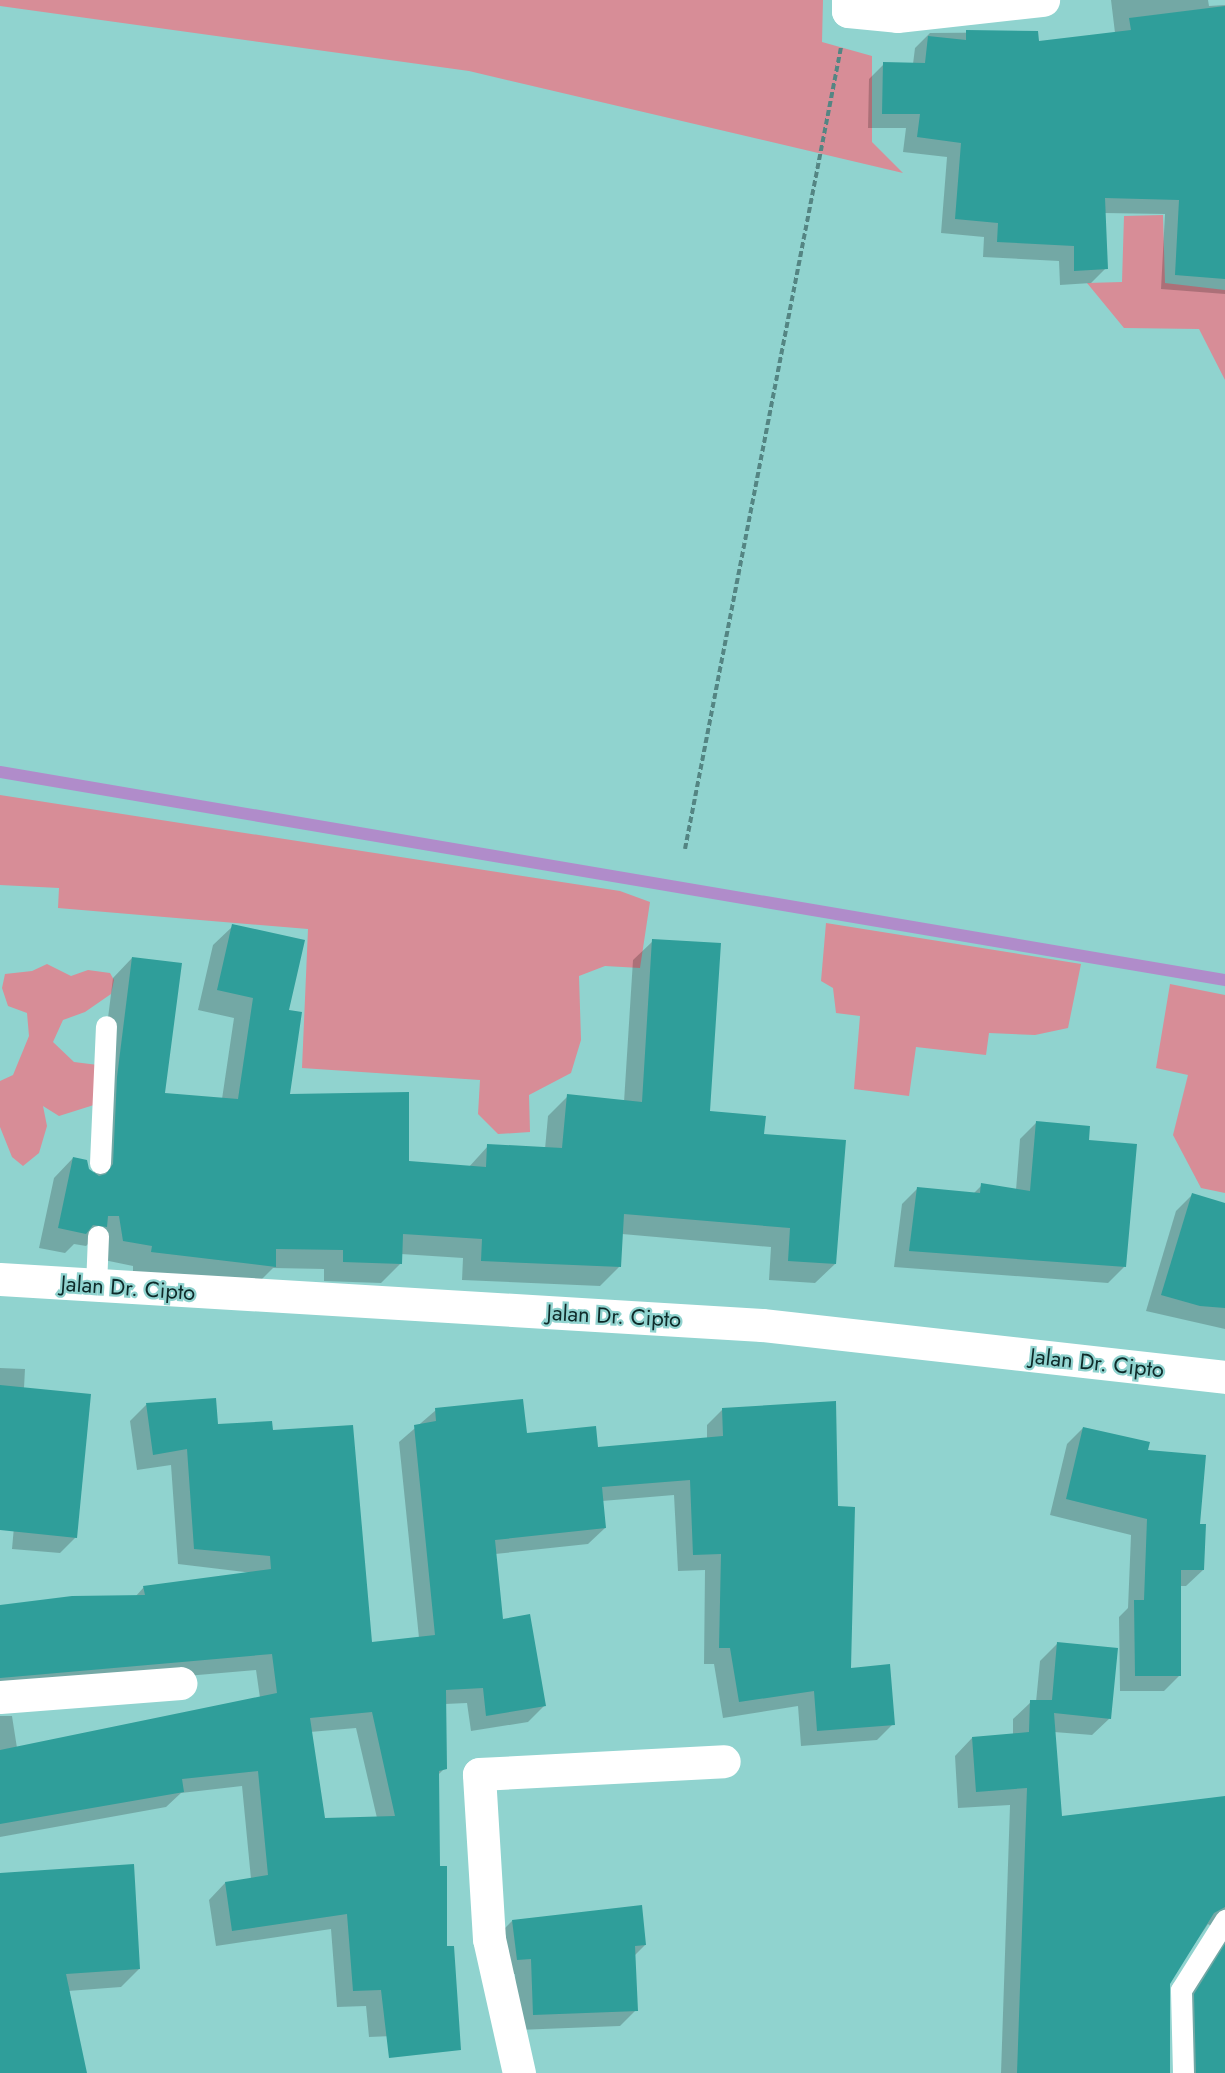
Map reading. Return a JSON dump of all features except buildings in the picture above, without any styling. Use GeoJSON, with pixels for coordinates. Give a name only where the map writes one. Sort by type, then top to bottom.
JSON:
{"type":"FeatureCollection","features":[{"type":"Feature","properties":{"kind":"street"},"geometry":{"type":"LineString","coordinates":[[848,5],[897,16],[1042,0]]}},
{"type":"Feature","properties":{"kind":"street","name":"Jalan Dr. Cipto"},"geometry":{"type":"LineString","coordinates":[[0,1279],[762,1325],[1225,1377]]}},
{"type":"Feature","properties":{"kind":"street"},"geometry":{"type":"LineString","coordinates":[[0,1697],[180,1683]]}},
{"type":"Feature","properties":{"kind":"street"},"geometry":{"type":"LineString","coordinates":[[519,2073],[489,1939],[479,1774],[724,1761]]}},
{"type":"Feature","properties":{"kind":"lane"},"geometry":{"type":"LineString","coordinates":[[100,1163],[106,1026]]}},
{"type":"Feature","properties":{"kind":"lane"},"geometry":{"type":"LineString","coordinates":[[96,1286],[98,1236]]}},
{"type":"Feature","properties":{"kind":"lane"},"geometry":{"type":"LineString","coordinates":[[1183,2073],[1181,1990],[1225,1920]]}},
{"type":"Feature","properties":{"kind":"path"},"geometry":{"type":"LineString","coordinates":[[685,849],[848,5]]}},
{"type":"Feature","properties":{"kind":"shaded area"},"geometry":{"type":"Polygon","coordinates":[[[0,0],[823,0],[822,42],[872,56],[872,142],[903,173],[469,71],[0,6],[0,0]]]}},
{"type":"Feature","properties":{"kind":"shaded area"},"geometry":{"type":"Polygon","coordinates":[[[1163,215],[1165,283],[1225,290],[1225,380],[1199,329],[1124,328],[1087,283],[1122,282],[1124,216],[1163,215]]]}},
{"type":"Feature","properties":{"kind":"shaded area"},"geometry":{"type":"Polygon","coordinates":[[[0,795],[620,891],[650,902],[640,968],[605,966],[579,976],[581,1040],[571,1073],[529,1095],[530,1132],[498,1134],[478,1114],[480,1080],[302,1068],[308,929],[58,908],[59,888],[0,885],[0,795]]]}},
{"type":"Feature","properties":{"kind":"shaded area"},"geometry":{"type":"Polygon","coordinates":[[[826,923],[1081,964],[1068,1028],[1035,1035],[989,1033],[986,1055],[916,1047],[909,1096],[854,1089],[860,1016],[836,1013],[833,988],[821,981],[826,923]]]}},
{"type":"Feature","properties":{"kind":"shaded area"},"geometry":{"type":"Polygon","coordinates":[[[47,964],[71,976],[88,970],[110,973],[114,980],[111,994],[85,1012],[63,1020],[53,1042],[74,1062],[98,1065],[97,1104],[59,1116],[43,1106],[47,1126],[39,1153],[23,1166],[12,1157],[0,1127],[0,1081],[13,1075],[29,1036],[27,1013],[8,1006],[2,988],[5,974],[32,971],[47,964]]]}},
{"type":"Feature","properties":{"kind":"shaded area"},"geometry":{"type":"Polygon","coordinates":[[[1170,984],[1225,995],[1225,1193],[1201,1188],[1173,1135],[1188,1075],[1156,1068],[1170,984]]]}},
{"type":"Feature","properties":{"kind":"waterway"},"geometry":{"type":"LineString","coordinates":[[0,772],[1225,980]]}}]}
